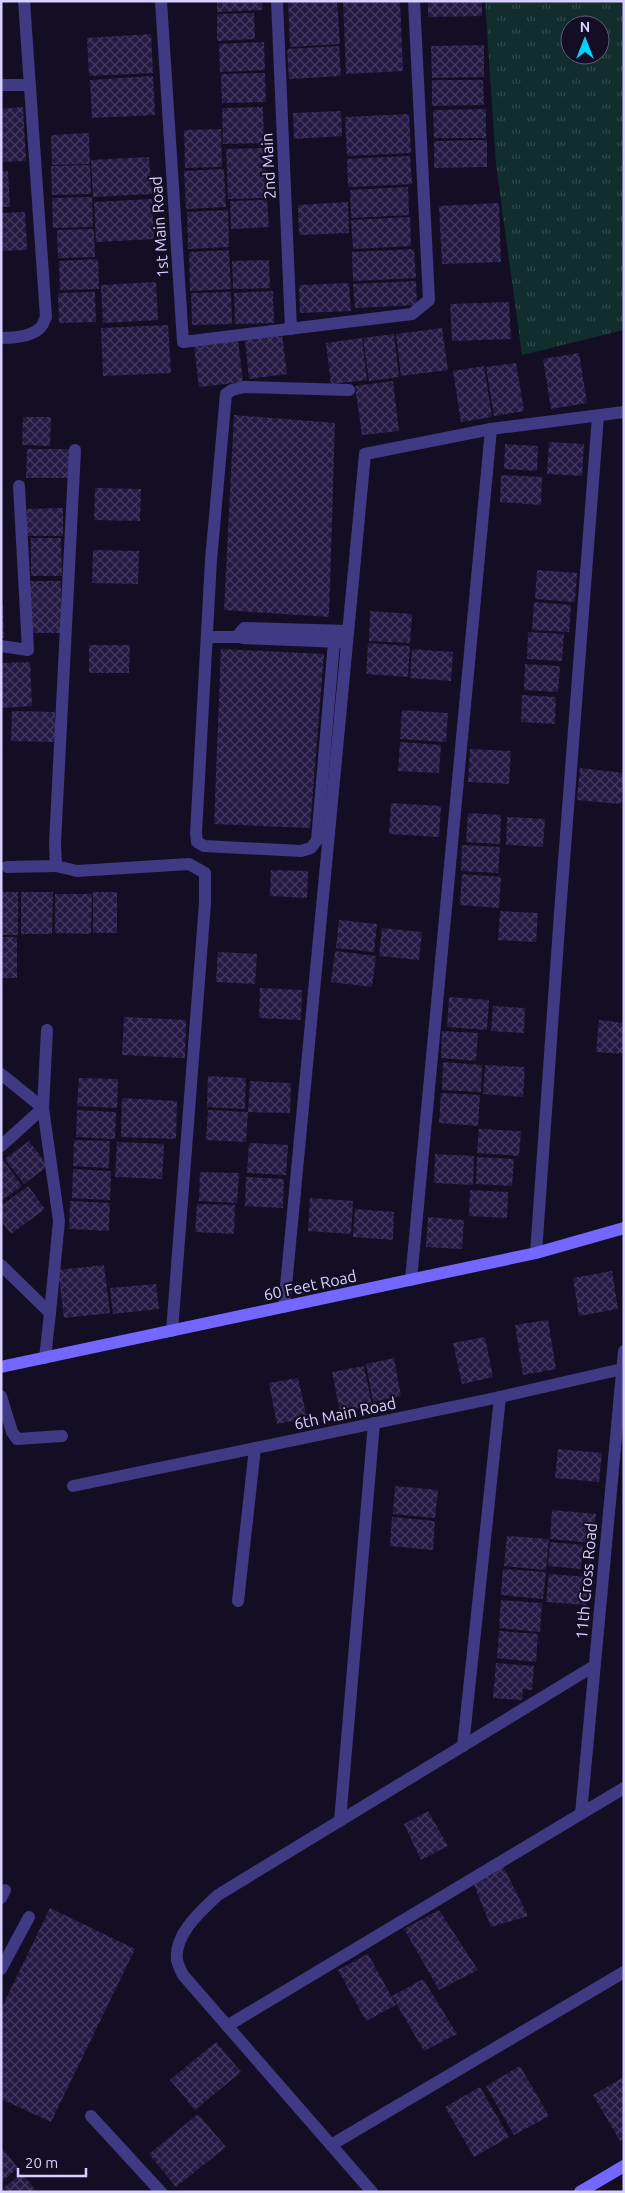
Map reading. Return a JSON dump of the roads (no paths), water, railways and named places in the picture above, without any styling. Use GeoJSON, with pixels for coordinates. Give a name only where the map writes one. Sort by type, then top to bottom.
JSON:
{"type":"FeatureCollection","features":[{"type":"Feature","properties":{"kind":"street"},"geometry":{"type":"LineString","coordinates":[[1,338],[19,337],[32,332],[40,328],[46,317],[28,85],[24,1]]}},
{"type":"Feature","properties":{"kind":"street","name":"1st Main Road"},"geometry":{"type":"LineString","coordinates":[[161,1],[183,342],[291,329]]}},
{"type":"Feature","properties":{"kind":"street","name":"2nd Main"},"geometry":{"type":"LineString","coordinates":[[276,1],[291,329]]}},
{"type":"Feature","properties":{"kind":"street"},"geometry":{"type":"LineString","coordinates":[[291,329],[412,314],[430,300],[414,1]]}},
{"type":"Feature","properties":{"kind":"street"},"geometry":{"type":"LineString","coordinates":[[1,85],[28,85]]}},
{"type":"Feature","properties":{"kind":"street"},"geometry":{"type":"LineString","coordinates":[[349,390],[244,387],[232,390],[226,394],[211,560],[196,833],[197,842],[204,846],[301,851],[311,848],[317,840],[336,637],[365,454],[491,429],[624,412]]}},
{"type":"Feature","properties":{"kind":"street"},"geometry":{"type":"LineString","coordinates":[[536,1253],[598,416]]}},
{"type":"Feature","properties":{"kind":"street"},"geometry":{"type":"LineString","coordinates":[[411,1280],[491,429]]}},
{"type":"Feature","properties":{"kind":"street"},"geometry":{"type":"LineString","coordinates":[[56,866],[55,834],[75,450]]}},
{"type":"Feature","properties":{"kind":"street"},"geometry":{"type":"LineString","coordinates":[[1,646],[28,650],[19,486]]}},
{"type":"Feature","properties":{"kind":"street"},"geometry":{"type":"LineString","coordinates":[[207,638],[336,637]]}},
{"type":"Feature","properties":{"kind":"street"},"geometry":{"type":"LineString","coordinates":[[284,1307],[336,637]]}},
{"type":"Feature","properties":{"kind":"street"},"geometry":{"type":"LineString","coordinates":[[7,867],[56,866],[77,871],[188,864],[206,873],[206,903],[172,1331]]}},
{"type":"Feature","properties":{"kind":"street"},"geometry":{"type":"LineString","coordinates":[[45,1358],[59,1221],[43,1108],[47,1030]]}},
{"type":"Feature","properties":{"kind":"street"},"geometry":{"type":"LineString","coordinates":[[1,1074],[43,1108]]}},
{"type":"Feature","properties":{"kind":"street"},"geometry":{"type":"LineString","coordinates":[[1,1146],[43,1108]]}},
{"type":"Feature","properties":{"kind":"street","name":"60 Feet Road"},"geometry":{"type":"LineString","coordinates":[[1,1367],[536,1253],[624,1228]]}},
{"type":"Feature","properties":{"kind":"street"},"geometry":{"type":"LineString","coordinates":[[1,1265],[50,1313]]}},
{"type":"Feature","properties":{"kind":"street","name":"11th Cross Road"},"geometry":{"type":"LineString","coordinates":[[581,1814],[624,1351]]}},
{"type":"Feature","properties":{"kind":"street","name":"6th Main Road"},"geometry":{"type":"LineString","coordinates":[[73,1486],[500,1397],[622,1369]]}},
{"type":"Feature","properties":{"kind":"street"},"geometry":{"type":"LineString","coordinates":[[1,1396],[12,1432],[17,1439],[62,1436]]}},
{"type":"Feature","properties":{"kind":"street"},"geometry":{"type":"LineString","coordinates":[[463,1746],[500,1397]]}},
{"type":"Feature","properties":{"kind":"street"},"geometry":{"type":"LineString","coordinates":[[340,1821],[374,1423]]}},
{"type":"Feature","properties":{"kind":"street"},"geometry":{"type":"LineString","coordinates":[[238,1601],[255,1448]]}},
{"type":"Feature","properties":{"kind":"street"},"geometry":{"type":"LineString","coordinates":[[372,2192],[183,1975],[178,1961],[178,1949],[183,1936],[201,1911],[218,1895],[594,1666]]}},
{"type":"Feature","properties":{"kind":"street"},"geometry":{"type":"LineString","coordinates":[[227,2026],[624,1788]]}},
{"type":"Feature","properties":{"kind":"street"},"geometry":{"type":"LineString","coordinates":[[1,1969],[29,1917]]}},
{"type":"Feature","properties":{"kind":"street"},"geometry":{"type":"LineString","coordinates":[[331,2145],[624,1972]]}},
{"type":"Feature","properties":{"kind":"street"},"geometry":{"type":"LineString","coordinates":[[91,2116],[160,2192]]}},
{"type":"Feature","properties":{"kind":"street"},"geometry":{"type":"LineString","coordinates":[[580,2192],[596,2188],[624,2166]]}}]}
